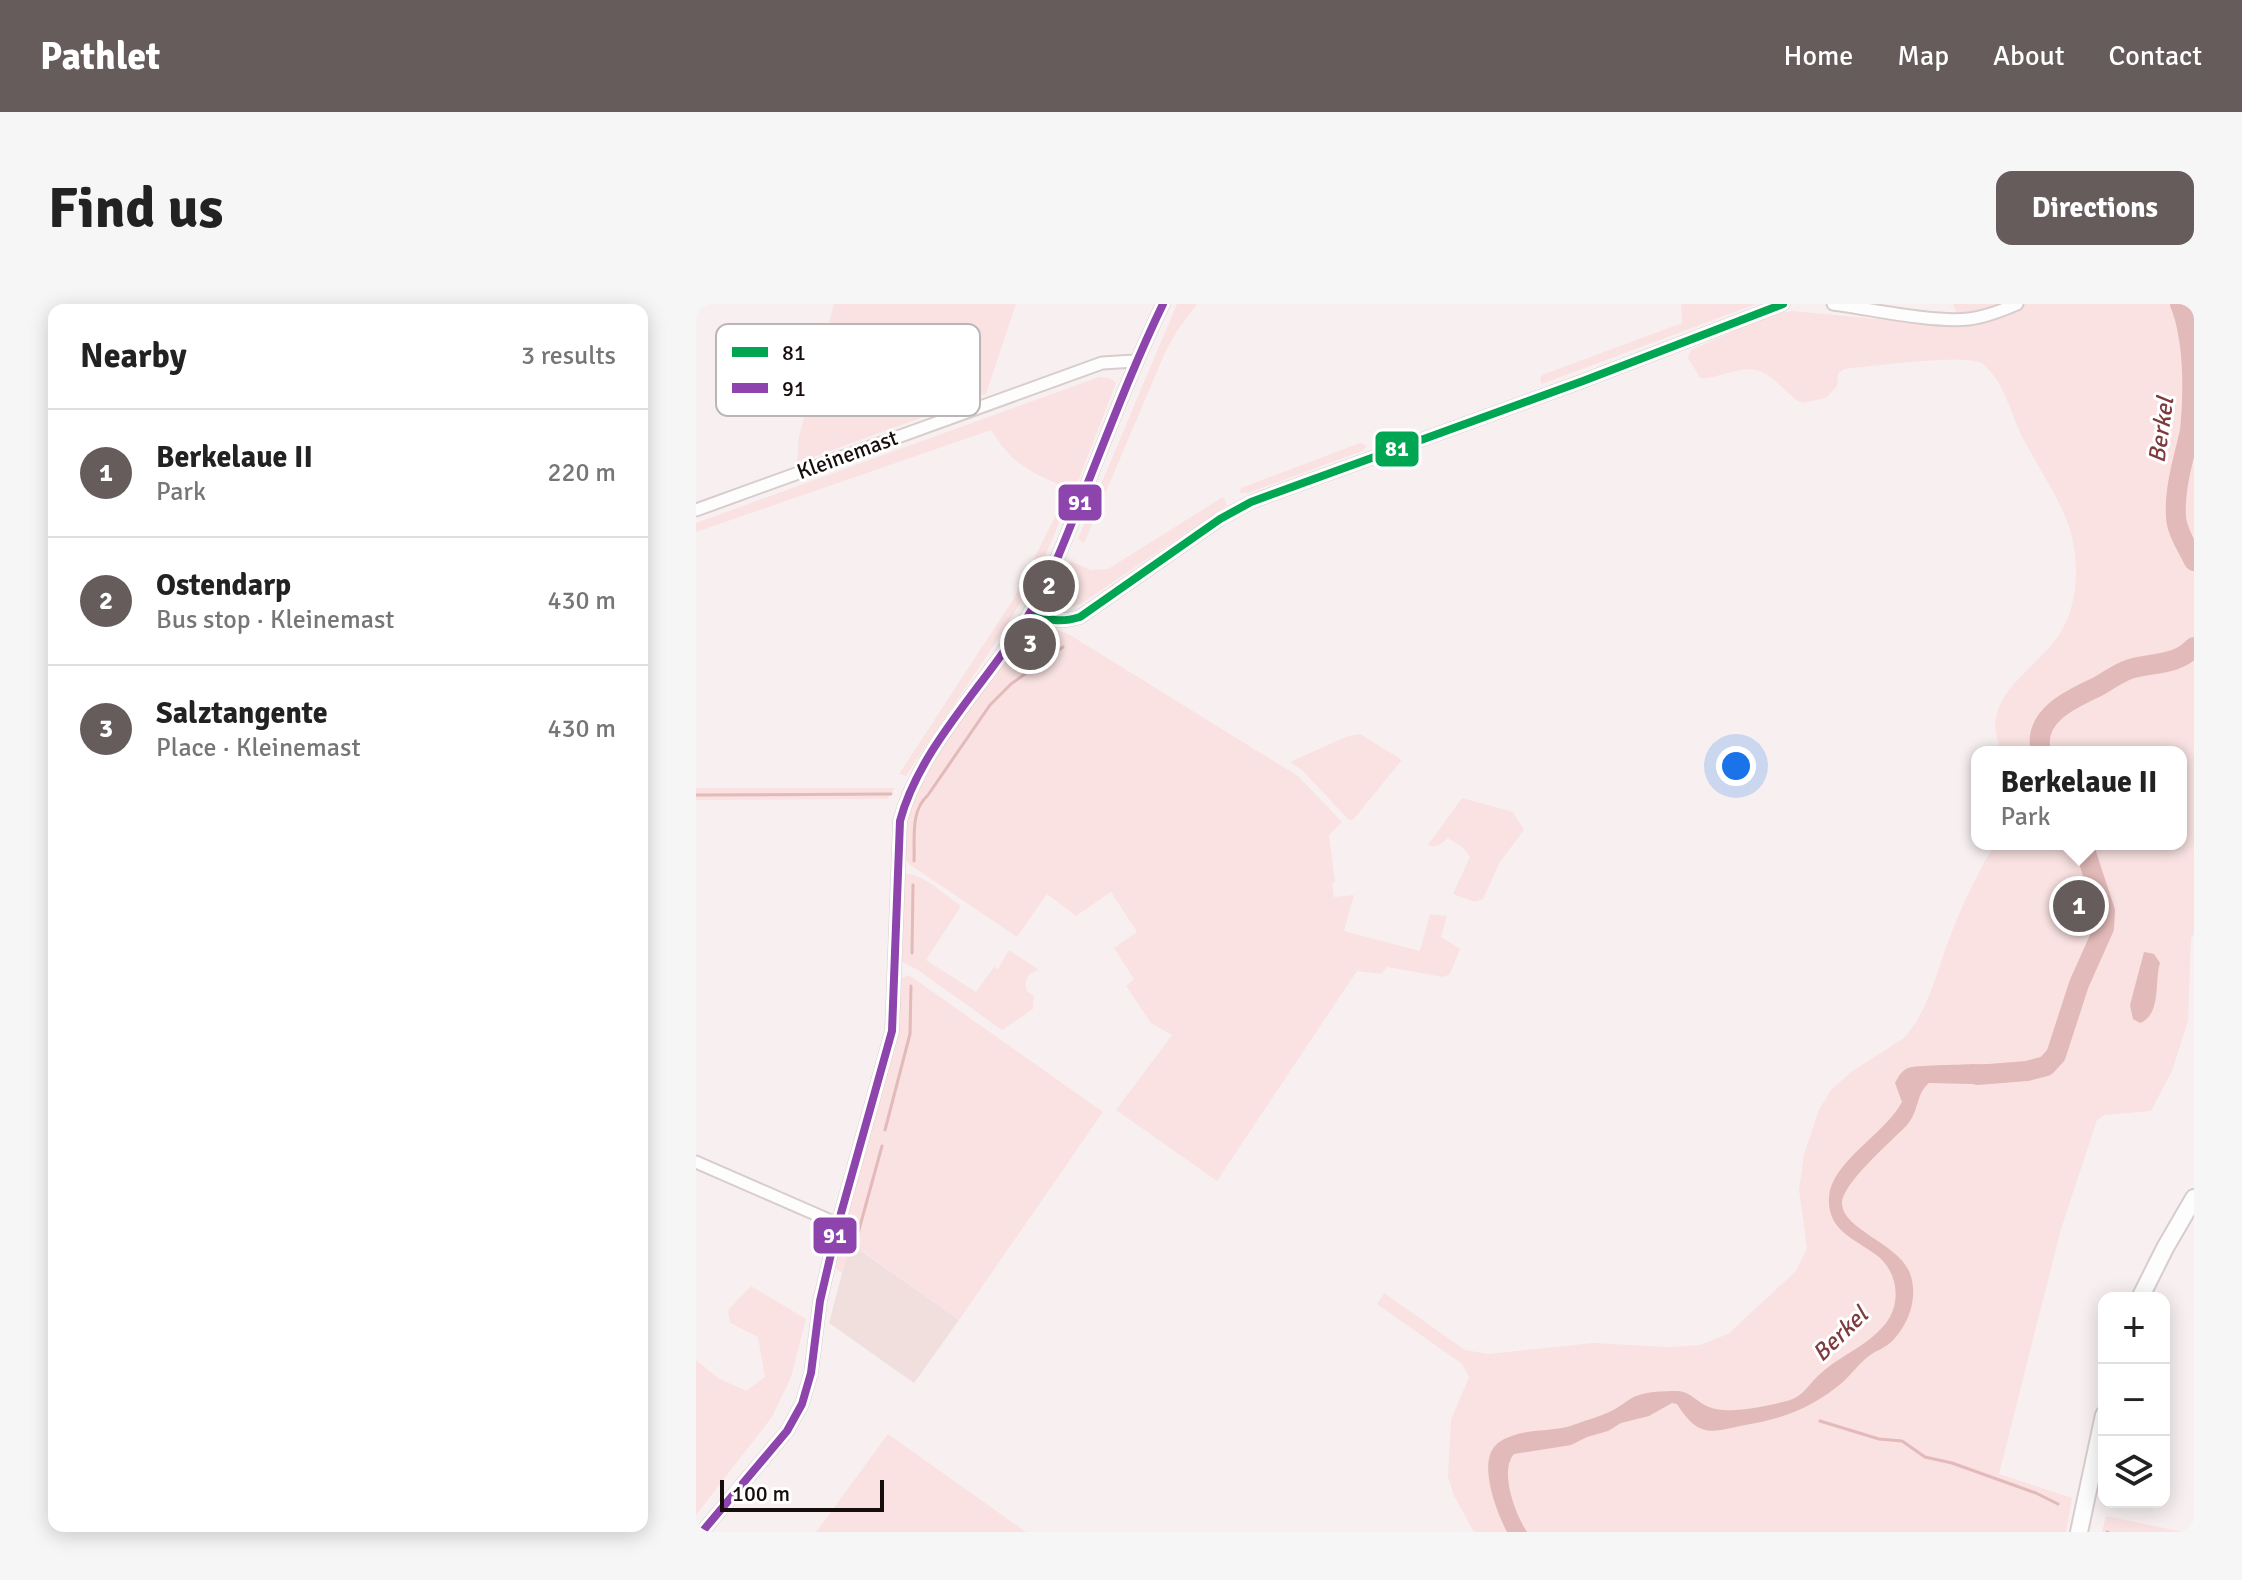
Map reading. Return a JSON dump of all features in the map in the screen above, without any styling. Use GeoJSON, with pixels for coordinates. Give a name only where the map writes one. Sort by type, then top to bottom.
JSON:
{"type":"FeatureCollection","features":[{"type":"Feature","properties":{"kind":"street"},"geometry":{"type":"LineString","coordinates":[[702,1532],[787,1431],[802,1404],[811,1373],[820,1301],[838,1224],[892,1031],[900,821],[907,794],[926,761],[1032,611],[1054,568],[1135,361],[1163,304]]}},
{"type":"Feature","properties":{"kind":"street"},"geometry":{"type":"LineString","coordinates":[[1032,611],[1044,619],[1059,622],[1080,617],[1220,519],[1251,502],[1583,381],[1783,304]]}},
{"type":"Feature","properties":{"kind":"street"},"geometry":{"type":"LineString","coordinates":[[1833,304],[1967,319],[2017,304]]}},
{"type":"Feature","properties":{"kind":"street","name":"Kleinemast"},"geometry":{"type":"LineString","coordinates":[[980,407],[1102,363],[1135,361]]}},
{"type":"Feature","properties":{"kind":"street","name":"Kleinemast"},"geometry":{"type":"LineString","coordinates":[[696,510],[956,416]]}},
{"type":"Feature","properties":{"kind":"street"},"geometry":{"type":"LineString","coordinates":[[696,1162],[838,1224]]}},
{"type":"Feature","properties":{"kind":"street"},"geometry":{"type":"LineString","coordinates":[[2143,1292],[2194,1198]]}},
{"type":"Feature","properties":{"kind":"street"},"geometry":{"type":"LineString","coordinates":[[2079,1532],[2100,1436]]}},
{"type":"Feature","properties":{"kind":"shaded area"},"geometry":{"type":"Polygon","coordinates":[[[834,304],[1016,304],[986,394],[980,396],[980,324],[829,324],[834,304]]]}},
{"type":"Feature","properties":{"kind":"shaded area"},"geometry":{"type":"Polygon","coordinates":[[[1177,304],[1197,304],[1165,353],[1084,543],[1078,539],[1177,304]]]}},
{"type":"Feature","properties":{"kind":"shaded area"},"geometry":{"type":"Polygon","coordinates":[[[1681,304],[1756,304],[1542,384],[1542,375],[1682,323],[1681,304]]]}},
{"type":"Feature","properties":{"kind":"shaded area"},"geometry":{"type":"Polygon","coordinates":[[[1953,304],[2194,304],[2194,934],[2191,938],[2188,1021],[2172,1071],[2151,1111],[2105,1115],[2097,1120],[2061,1229],[1999,1474],[2072,1498],[2066,1532],[1474,1532],[1454,1496],[1448,1477],[1451,1420],[1469,1377],[1462,1364],[1377,1304],[1384,1293],[1465,1350],[1488,1354],[1593,1343],[1668,1347],[1700,1345],[1728,1334],[1796,1271],[1807,1248],[1799,1190],[1804,1154],[1819,1110],[1831,1090],[1851,1072],[1904,1038],[1913,1026],[1928,999],[1962,908],[1992,850],[2187,850],[2187,746],[2000,746],[1996,716],[2002,701],[2064,627],[2076,582],[2075,559],[2071,534],[2061,507],[2021,434],[2003,391],[1983,364],[1939,360],[1844,369],[1838,374],[1837,386],[1826,398],[1802,403],[1769,376],[1755,370],[1700,378],[1688,358],[1691,350],[1773,314],[1792,311],[1962,327],[1953,304]]]}},
{"type":"Feature","properties":{"kind":"shaded area"},"geometry":{"type":"Polygon","coordinates":[[[1099,377],[1110,378],[1116,383],[1074,492],[1018,462],[991,430],[696,532],[696,523],[1099,377]]]}},
{"type":"Feature","properties":{"kind":"shaded area"},"geometry":{"type":"Polygon","coordinates":[[[805,416],[926,416],[797,463],[805,416]]]}},
{"type":"Feature","properties":{"kind":"shaded area"},"geometry":{"type":"Polygon","coordinates":[[[1360,443],[1367,446],[1362,451],[1248,493],[1239,493],[1241,488],[1360,443]]]}},
{"type":"Feature","properties":{"kind":"shaded area"},"geometry":{"type":"Polygon","coordinates":[[[1223,497],[1227,505],[1082,603],[1065,609],[1058,606],[1055,598],[1059,583],[1070,561],[1091,570],[1108,569],[1223,497]]]}},
{"type":"Feature","properties":{"kind":"shaded area"},"geometry":{"type":"Polygon","coordinates":[[[1058,511],[1063,512],[1049,548],[1013,615],[906,776],[899,774],[1014,598],[1058,511]]]}},
{"type":"Feature","properties":{"kind":"shaded area"},"geometry":{"type":"Polygon","coordinates":[[[1039,622],[1070,635],[1298,776],[1342,822],[1329,835],[1334,897],[1354,895],[1344,931],[1420,951],[1430,914],[1447,916],[1441,937],[1460,949],[1450,974],[1443,977],[1387,967],[1381,974],[1357,971],[1217,1181],[1116,1110],[1172,1035],[1151,1023],[1126,986],[1134,979],[1114,948],[1137,932],[1111,892],[1076,916],[1047,894],[1017,937],[909,864],[902,855],[909,799],[940,747],[1025,624],[1039,622]]]}},
{"type":"Feature","properties":{"kind":"shaded area"},"geometry":{"type":"Polygon","coordinates":[[[1360,734],[1402,760],[1353,820],[1349,820],[1302,770],[1290,762],[1348,736],[1360,734]]]}},
{"type":"Feature","properties":{"kind":"shaded area"},"geometry":{"type":"Polygon","coordinates":[[[696,788],[895,788],[887,799],[696,800],[696,788]]]}},
{"type":"Feature","properties":{"kind":"shaded area"},"geometry":{"type":"Polygon","coordinates":[[[1462,798],[1513,812],[1524,830],[1500,862],[1483,899],[1475,902],[1453,894],[1470,857],[1462,847],[1448,838],[1437,846],[1428,845],[1462,798]]]}},
{"type":"Feature","properties":{"kind":"shaded area"},"geometry":{"type":"Polygon","coordinates":[[[905,874],[927,881],[961,906],[926,960],[976,992],[994,967],[998,969],[1009,950],[1039,970],[1026,980],[1027,991],[1034,996],[1033,1009],[1002,1030],[902,962],[898,953],[902,876],[905,874]]]}},
{"type":"Feature","properties":{"kind":"shaded area"},"geometry":{"type":"Polygon","coordinates":[[[2144,952],[2154,954],[2160,963],[2152,1012],[2140,1023],[2133,1019],[2130,1005],[2144,952]]]}},
{"type":"Feature","properties":{"kind":"shaded area"},"geometry":{"type":"Polygon","coordinates":[[[909,975],[1103,1112],[959,1320],[851,1243],[842,1273],[830,1265],[892,1049],[898,980],[909,975]]]}},
{"type":"Feature","properties":{"kind":"shaded area"},"geometry":{"type":"Polygon","coordinates":[[[2003,1065],[2000,1081],[1929,1083],[1907,1125],[1858,1174],[1844,1195],[1842,1204],[1851,1221],[1893,1252],[1909,1271],[1913,1301],[1907,1320],[1890,1343],[1871,1354],[1823,1397],[1780,1417],[1711,1431],[1694,1425],[1677,1404],[1672,1403],[1649,1416],[1621,1423],[1571,1445],[1514,1454],[1508,1471],[1510,1493],[1527,1532],[1507,1532],[1494,1501],[1488,1465],[1490,1454],[1504,1439],[1522,1433],[1570,1426],[1610,1411],[1635,1396],[1653,1392],[1683,1392],[1709,1407],[1727,1410],[1787,1401],[1879,1331],[1894,1306],[1893,1277],[1883,1261],[1850,1238],[1832,1218],[1829,1197],[1832,1184],[1849,1160],[1902,1102],[1895,1083],[1900,1074],[1908,1068],[1920,1066],[2003,1065]]]}},
{"type":"Feature","properties":{"kind":"shaded area"},"geometry":{"type":"Polygon","coordinates":[[[850,1243],[959,1320],[914,1383],[829,1323],[850,1243]]]}},
{"type":"Feature","properties":{"kind":"shaded area"},"geometry":{"type":"Polygon","coordinates":[[[751,1286],[806,1319],[791,1377],[772,1417],[696,1515],[696,1360],[718,1378],[746,1391],[765,1377],[758,1337],[730,1323],[728,1310],[751,1286]]]}},
{"type":"Feature","properties":{"kind":"shaded area"},"geometry":{"type":"Polygon","coordinates":[[[888,1434],[1026,1532],[816,1532],[888,1434]]]}},
{"type":"Feature","properties":{"kind":"shaded area"},"geometry":{"type":"Polygon","coordinates":[[[2106,1516],[2183,1532],[2102,1532],[2106,1516]]]}},
{"type":"Feature","properties":{"kind":"waterway","name":"Berkel"},"geometry":{"type":"LineString","coordinates":[[2180,304],[2188,333],[2192,400],[2176,516],[2180,533],[2194,561]]}},
{"type":"Feature","properties":{"kind":"waterway"},"geometry":{"type":"LineString","coordinates":[[914,861],[916,817],[922,801],[990,705],[1011,684],[1063,647]]}},
{"type":"Feature","properties":{"kind":"waterway","name":"Berkel"},"geometry":{"type":"LineString","coordinates":[[2041,746],[2042,728],[2065,703],[2126,671],[2172,660],[2194,647]]}},
{"type":"Feature","properties":{"kind":"waterway"},"geometry":{"type":"LineString","coordinates":[[696,795],[891,794]]}},
{"type":"Feature","properties":{"kind":"waterway","name":"Berkel"},"geometry":{"type":"LineString","coordinates":[[1977,1075],[2027,1071],[2046,1066],[2056,1055],[2079,984],[2104,928],[2105,911],[2085,850]]}},
{"type":"Feature","properties":{"kind":"waterway"},"geometry":{"type":"LineString","coordinates":[[912,953],[913,885]]}},
{"type":"Feature","properties":{"kind":"waterway"},"geometry":{"type":"LineString","coordinates":[[885,1130],[910,1034],[911,986]]}},
{"type":"Feature","properties":{"kind":"waterway"},"geometry":{"type":"LineString","coordinates":[[857,1237],[882,1146]]}},
{"type":"Feature","properties":{"kind":"waterway"},"geometry":{"type":"LineString","coordinates":[[1820,1421],[1879,1439],[1902,1441],[1925,1457],[1952,1463],[2058,1504]]}},
{"type":"Feature","properties":{"kind":"transit line","name":"91"},"geometry":{"type":"LineString","coordinates":[[702,1532],[787,1431],[802,1404],[811,1373],[820,1301],[838,1224],[892,1031],[900,821],[910,793],[940,739],[1015,636],[1039,597],[1163,304]]}},
{"type":"Feature","properties":{"kind":"transit line","name":"81"},"geometry":{"type":"LineString","coordinates":[[1032,611],[1055,620],[1080,617],[1220,519],[1251,502],[1583,381],[1783,304]]}},
{"type":"Feature","properties":{"kind":"place","name":"Ostendarp"},"geometry":{"type":"Point","coordinates":[1049,586]}},
{"type":"Feature","properties":{"kind":"place","name":"Salztangente"},"geometry":{"type":"Point","coordinates":[1030,644]}},
{"type":"Feature","properties":{"kind":"place","name":"Berkelaue II"},"geometry":{"type":"Point","coordinates":[2079,906]}}]}
